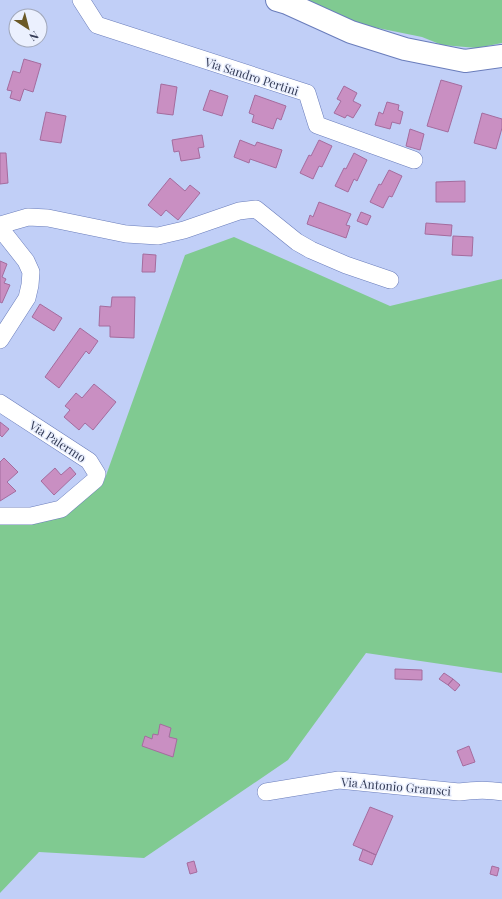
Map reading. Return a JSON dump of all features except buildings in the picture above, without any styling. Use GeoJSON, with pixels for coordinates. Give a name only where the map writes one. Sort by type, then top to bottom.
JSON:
{"type":"FeatureCollection","features":[{"type":"Feature","properties":{"kind":"street","name":"Via Sandro Pertini"},"geometry":{"type":"LineString","coordinates":[[81,0],[96,25],[307,93],[317,125],[414,160]]}},
{"type":"Feature","properties":{"kind":"street"},"geometry":{"type":"LineString","coordinates":[[277,0],[287,2],[352,32],[405,49],[465,60],[502,56]]}},
{"type":"Feature","properties":{"kind":"street"},"geometry":{"type":"LineString","coordinates":[[0,340],[27,298],[31,272],[26,261],[0,226],[28,217],[48,218],[126,234],[158,236],[184,230],[239,211],[256,209],[297,242],[311,250],[346,265],[390,280]]}},
{"type":"Feature","properties":{"kind":"street","name":"Via Palermo"},"geometry":{"type":"LineString","coordinates":[[0,403],[89,461],[97,474],[95,480],[61,508],[31,516],[0,516]]}},
{"type":"Feature","properties":{"kind":"street","name":"Via Antonio Gramsci"},"geometry":{"type":"LineString","coordinates":[[266,792],[339,780],[459,792],[478,789],[502,792]]}},
{"type":"Feature","properties":{"kind":"green space"},"geometry":{"type":"Polygon","coordinates":[[[305,0],[502,0],[502,43],[477,48],[442,45],[422,37],[358,24],[305,0]]]}},
{"type":"Feature","properties":{"kind":"green space"},"geometry":{"type":"Polygon","coordinates":[[[234,237],[390,306],[502,279],[502,673],[366,653],[288,760],[144,858],[39,852],[0,893],[0,522],[62,513],[104,481],[185,255],[234,237]]]}}]}
